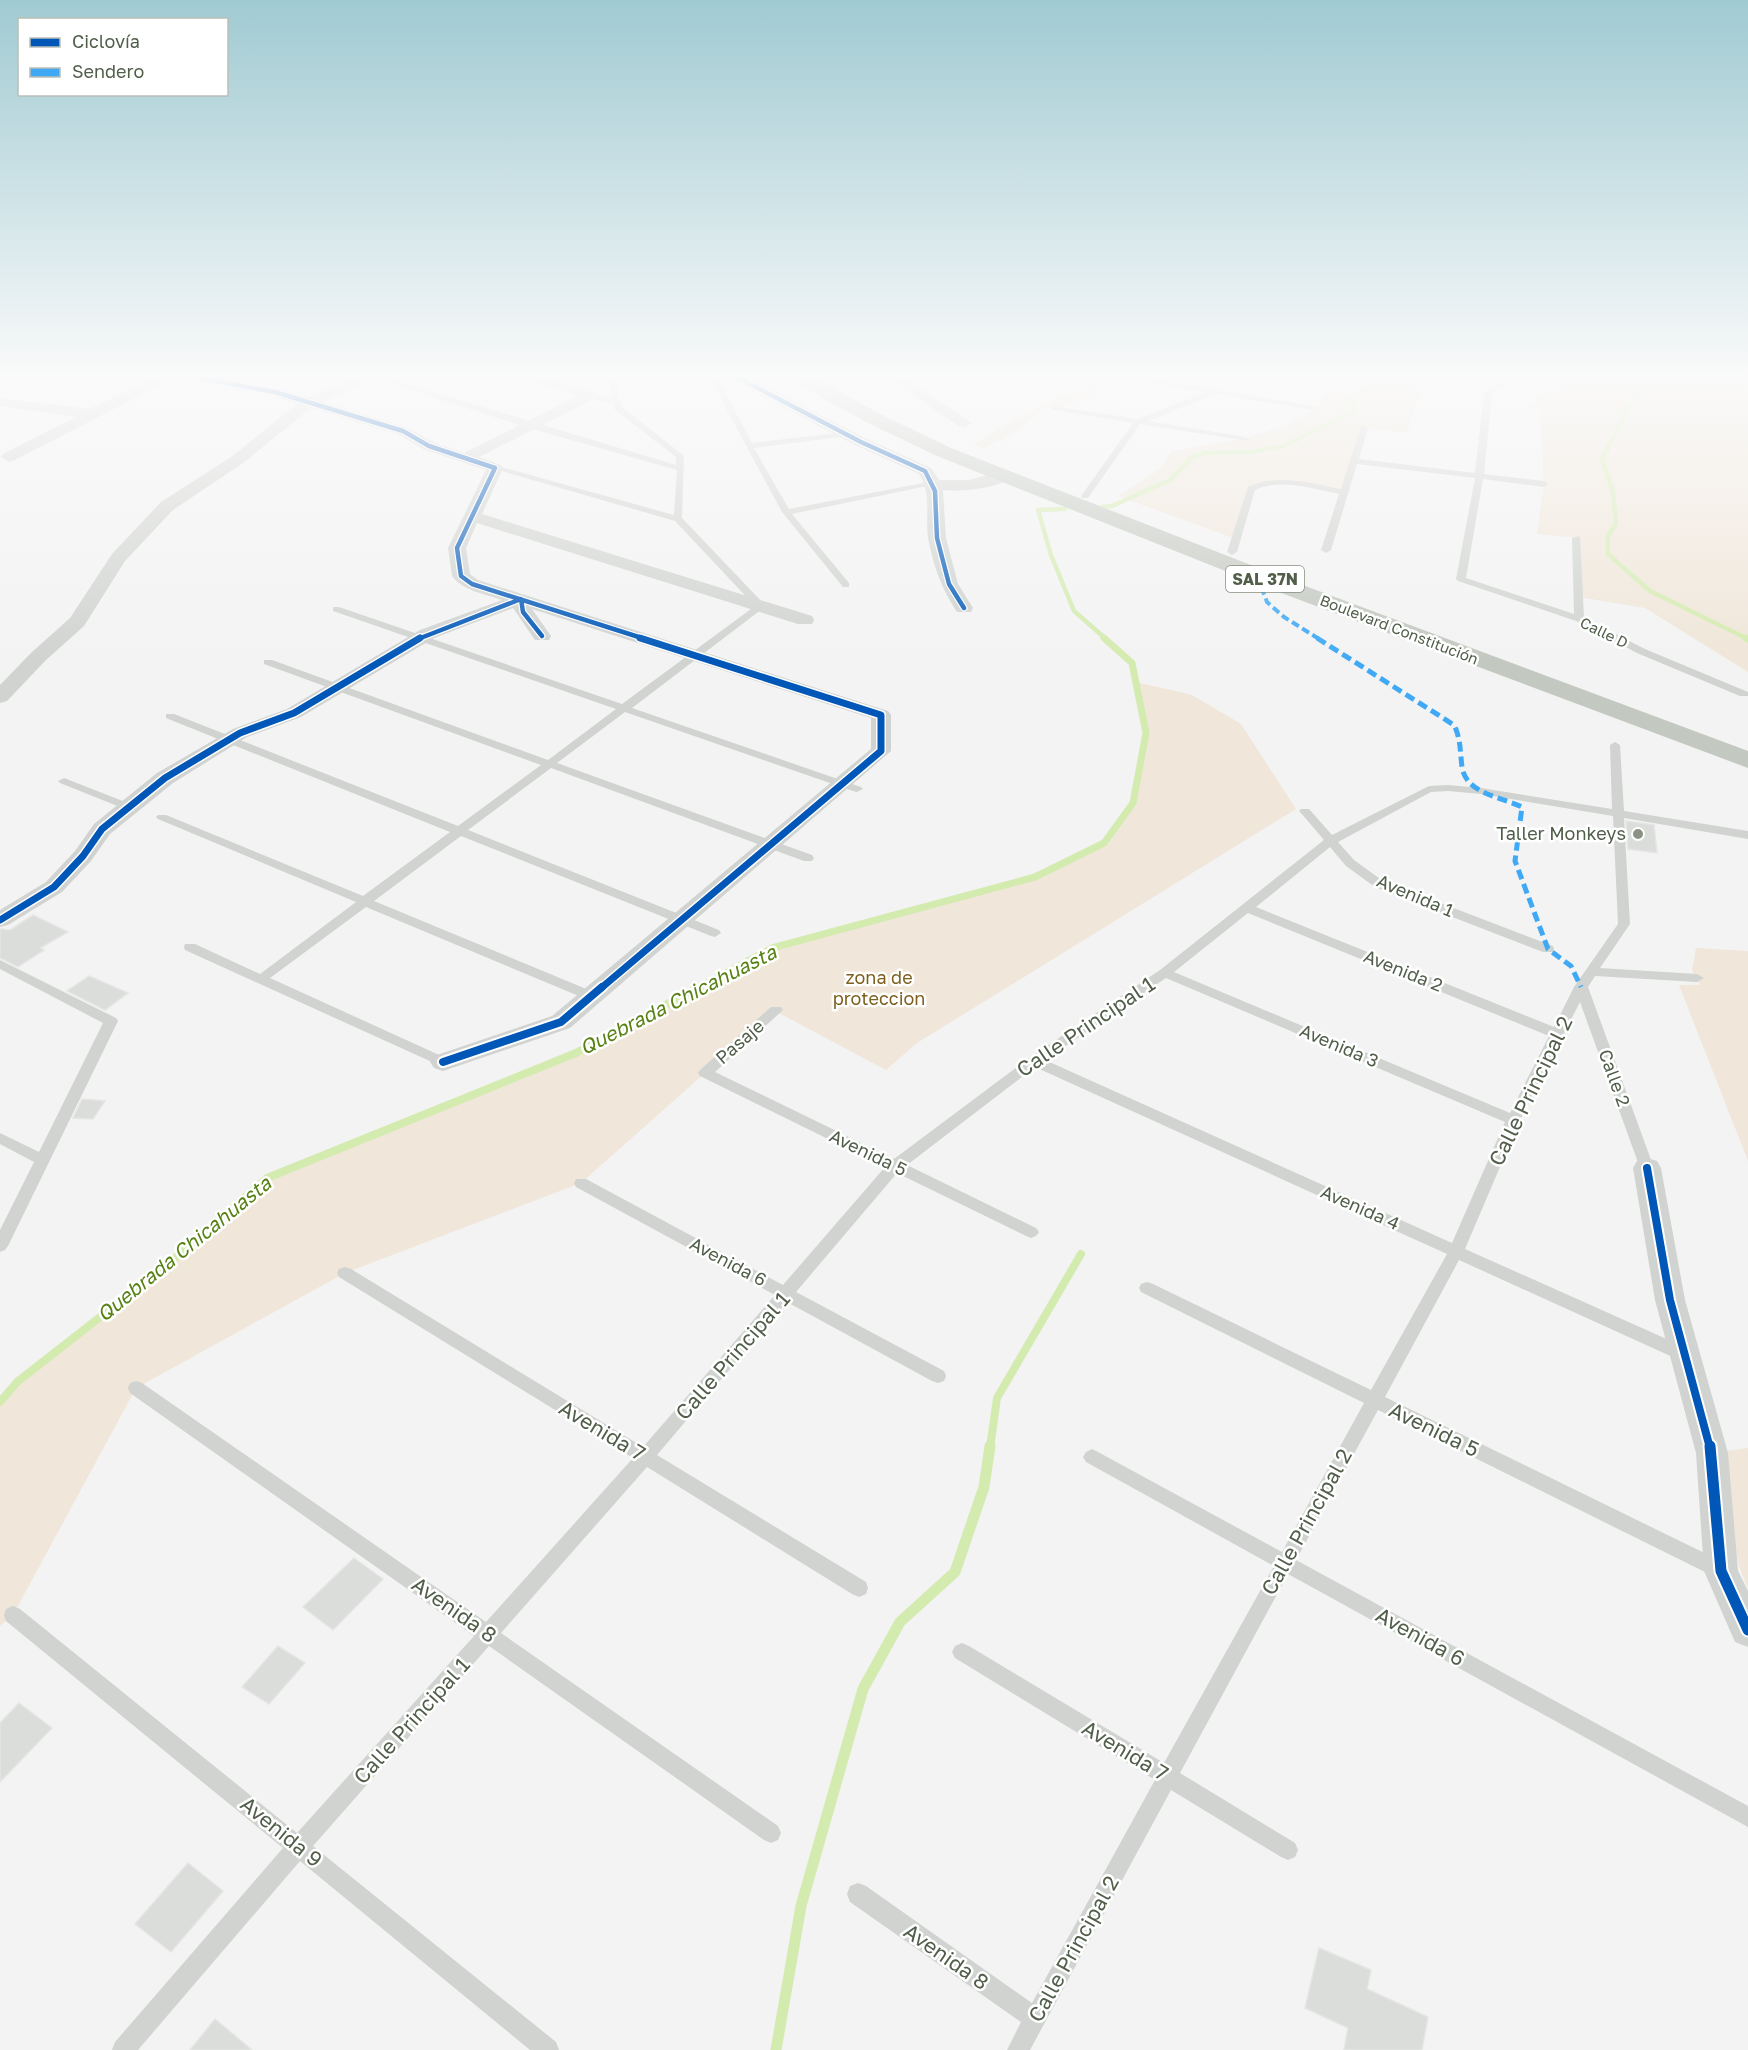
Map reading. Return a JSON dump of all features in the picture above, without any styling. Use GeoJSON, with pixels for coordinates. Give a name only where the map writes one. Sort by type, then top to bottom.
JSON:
{"type":"FeatureCollection","features":[{"type":"Feature","properties":{"kind":"highway","name":"Boulevard Constitución"},"geometry":{"type":"LineString","coordinates":[[984,469],[1276,583],[1748,760]]}},
{"type":"Feature","properties":{"kind":"highway","name":"Boulevard Constitución"},"geometry":{"type":"LineString","coordinates":[[1017,469],[1748,746]]}},
{"type":"Feature","properties":{"kind":"street"},"geometry":{"type":"LineString","coordinates":[[0,698],[39,656],[77,622],[118,558],[167,506],[224,469]]}},
{"type":"Feature","properties":{"kind":"street"},"geometry":{"type":"LineString","coordinates":[[443,1062],[561,1022],[771,844],[849,787],[881,751],[881,715],[472,584],[461,576],[457,548],[495,469]]}},
{"type":"Feature","properties":{"kind":"street"},"geometry":{"type":"LineString","coordinates":[[920,469],[925,471],[933,484],[937,538],[950,584],[964,608]]}},
{"type":"Feature","properties":{"kind":"street"},"geometry":{"type":"LineString","coordinates":[[933,484],[965,487],[1004,477]]}},
{"type":"Feature","properties":{"kind":"street"},"geometry":{"type":"LineString","coordinates":[[471,516],[805,620]]}},
{"type":"Feature","properties":{"kind":"street"},"geometry":{"type":"LineString","coordinates":[[521,599],[523,612],[542,636]]}},
{"type":"Feature","properties":{"kind":"street"},"geometry":{"type":"LineString","coordinates":[[0,920],[54,887],[83,856],[102,829],[165,778],[230,739],[294,713],[420,638],[521,599]]}},
{"type":"Feature","properties":{"kind":"street"},"geometry":{"type":"LineString","coordinates":[[1647,1168],[1670,1300],[1712,1453],[1721,1571],[1748,1630]]}},
{"type":"Feature","properties":{"kind":"lane"},"geometry":{"type":"LineString","coordinates":[[261,979],[761,606],[678,519],[497,469]]}},
{"type":"Feature","properties":{"kind":"lane"},"geometry":{"type":"LineString","coordinates":[[678,519],[681,469]]}},
{"type":"Feature","properties":{"kind":"lane"},"geometry":{"type":"LineString","coordinates":[[762,469],[786,512],[846,585]]}},
{"type":"Feature","properties":{"kind":"lane"},"geometry":{"type":"LineString","coordinates":[[1085,496],[1105,469]]}},
{"type":"Feature","properties":{"kind":"lane"},"geometry":{"type":"LineString","coordinates":[[1326,550],[1352,469]]}},
{"type":"Feature","properties":{"kind":"lane"},"geometry":{"type":"LineString","coordinates":[[1418,469],[1544,484]]}},
{"type":"Feature","properties":{"kind":"lane"},"geometry":{"type":"LineString","coordinates":[[1479,476],[1480,469]]}},
{"type":"Feature","properties":{"kind":"lane","name":"Calle D"},"geometry":{"type":"LineString","coordinates":[[1479,476],[1461,579],[1579,620],[1641,651],[1744,694]]}},
{"type":"Feature","properties":{"kind":"lane"},"geometry":{"type":"LineString","coordinates":[[1232,552],[1251,489],[1257,484],[1272,482],[1344,492]]}},
{"type":"Feature","properties":{"kind":"lane"},"geometry":{"type":"LineString","coordinates":[[786,512],[933,484]]}},
{"type":"Feature","properties":{"kind":"lane"},"geometry":{"type":"LineString","coordinates":[[1577,538],[1579,620]]}},
{"type":"Feature","properties":{"kind":"lane"},"geometry":{"type":"LineString","coordinates":[[336,609],[849,787]]}},
{"type":"Feature","properties":{"kind":"lane"},"geometry":{"type":"LineString","coordinates":[[268,662],[808,858]]}},
{"type":"Feature","properties":{"kind":"lane"},"geometry":{"type":"LineString","coordinates":[[170,716],[715,933]]}},
{"type":"Feature","properties":{"kind":"lane","name":"Calle Principal 2"},"geometry":{"type":"LineString","coordinates":[[1018,2050],[1456,1251],[1513,1120],[1581,987],[1624,924],[1615,745]]}},
{"type":"Feature","properties":{"kind":"lane"},"geometry":{"type":"LineString","coordinates":[[64,781],[129,807]]}},
{"type":"Feature","properties":{"kind":"lane","name":"Calle Principal 1"},"geometry":{"type":"LineString","coordinates":[[123,2050],[298,1847],[645,1457],[894,1167],[1034,1061],[1165,973],[1329,842],[1430,789],[1448,788],[1619,813]]}},
{"type":"Feature","properties":{"kind":"lane","name":"Avenida 1"},"geometry":{"type":"LineString","coordinates":[[1305,811],[1329,842],[1350,863],[1379,884],[1548,949]]}},
{"type":"Feature","properties":{"kind":"lane"},"geometry":{"type":"LineString","coordinates":[[1619,813],[1748,835]]}},
{"type":"Feature","properties":{"kind":"lane"},"geometry":{"type":"LineString","coordinates":[[162,817],[591,996]]}},
{"type":"Feature","properties":{"kind":"lane","name":"Avenida 2"},"geometry":{"type":"LineString","coordinates":[[1248,908],[1558,1034]]}},
{"type":"Feature","properties":{"kind":"lane"},"geometry":{"type":"LineString","coordinates":[[190,946],[443,1062]]}},
{"type":"Feature","properties":{"kind":"lane"},"geometry":{"type":"LineString","coordinates":[[0,964],[111,1021],[0,1246]]}},
{"type":"Feature","properties":{"kind":"lane"},"geometry":{"type":"LineString","coordinates":[[1592,972],[1697,978]]}},
{"type":"Feature","properties":{"kind":"lane","name":"Avenida 3"},"geometry":{"type":"LineString","coordinates":[[1165,973],[1513,1120]]}},
{"type":"Feature","properties":{"kind":"lane","name":"Calle 2"},"geometry":{"type":"LineString","coordinates":[[1581,987],[1647,1168]]}},
{"type":"Feature","properties":{"kind":"lane","name":"Pasaje"},"geometry":{"type":"LineString","coordinates":[[705,1073],[776,1010]]}},
{"type":"Feature","properties":{"kind":"lane","name":"Avenida 4"},"geometry":{"type":"LineString","coordinates":[[1034,1061],[1685,1355]]}},
{"type":"Feature","properties":{"kind":"lane","name":"Avenida 5"},"geometry":{"type":"LineString","coordinates":[[705,1073],[1031,1232]]}},
{"type":"Feature","properties":{"kind":"lane"},"geometry":{"type":"LineString","coordinates":[[0,1138],[42,1161]]}},
{"type":"Feature","properties":{"kind":"lane","name":"Avenida 6"},"geometry":{"type":"LineString","coordinates":[[581,1183],[938,1376]]}},
{"type":"Feature","properties":{"kind":"lane","name":"Avenida 7"},"geometry":{"type":"LineString","coordinates":[[345,1273],[859,1588]]}},
{"type":"Feature","properties":{"kind":"lane","name":"Avenida 5"},"geometry":{"type":"LineString","coordinates":[[1147,1288],[1721,1571]]}},
{"type":"Feature","properties":{"kind":"lane","name":"Avenida 8"},"geometry":{"type":"LineString","coordinates":[[136,1388],[771,1833]]}},
{"type":"Feature","properties":{"kind":"lane","name":"Avenida 6"},"geometry":{"type":"LineString","coordinates":[[1092,1457],[1748,1817]]}},
{"type":"Feature","properties":{"kind":"lane","name":"Avenida 9"},"geometry":{"type":"LineString","coordinates":[[13,1615],[548,2050]]}},
{"type":"Feature","properties":{"kind":"lane","name":"Avenida 7"},"geometry":{"type":"LineString","coordinates":[[962,1652],[1288,1850]]}},
{"type":"Feature","properties":{"kind":"lane","name":"Avenida 8"},"geometry":{"type":"LineString","coordinates":[[858,1894],[1035,2019]]}},
{"type":"Feature","properties":{"kind":"green space"},"geometry":{"type":"Polygon","coordinates":[[[1160,469],[1351,469],[1344,492],[1272,482],[1251,489],[1236,539],[1118,496],[1160,469]]]}},
{"type":"Feature","properties":{"kind":"green space"},"geometry":{"type":"Polygon","coordinates":[[[1543,469],[1748,469],[1748,637],[1651,590],[1636,578],[1650,591],[1748,641],[1748,672],[1645,608],[1579,597],[1577,538],[1537,534],[1544,484],[1543,469]]]}},
{"type":"Feature","properties":{"kind":"green space","name":"zona de proteccion"},"geometry":{"type":"Polygon","coordinates":[[[1136,682],[1192,695],[1241,724],[1296,809],[917,1043],[886,1070],[775,1011],[581,1183],[345,1273],[136,1388],[13,1615],[0,1626],[0,1402],[17,1382],[168,1265],[267,1178],[576,1053],[772,948],[1034,877],[1104,843],[1133,803],[1146,733],[1136,682]]]}},
{"type":"Feature","properties":{"kind":"green space"},"geometry":{"type":"Polygon","coordinates":[[[1696,948],[1748,951],[1748,1161],[1679,985],[1700,985],[1692,970],[1696,948]]]}},
{"type":"Feature","properties":{"kind":"green space"},"geometry":{"type":"Polygon","coordinates":[[[1748,1448],[1748,1589],[1740,1569],[1712,1453],[1748,1448]]]}},
{"type":"Feature","properties":{"kind":"building","name":"Taller Monkeys"},"geometry":{"type":"Polygon","coordinates":[[[1626,821],[1654,825],[1657,853],[1628,849],[1626,821]]]}},
{"type":"Feature","properties":{"kind":"building"},"geometry":{"type":"Polygon","coordinates":[[[33,915],[68,932],[40,948],[44,950],[18,967],[0,958],[0,929],[10,930],[33,915]]]}},
{"type":"Feature","properties":{"kind":"building"},"geometry":{"type":"Polygon","coordinates":[[[89,976],[128,993],[105,1010],[67,991],[89,976]]]}},
{"type":"Feature","properties":{"kind":"building"},"geometry":{"type":"Polygon","coordinates":[[[82,1099],[105,1101],[93,1119],[73,1118],[82,1099]]]}},
{"type":"Feature","properties":{"kind":"building"},"geometry":{"type":"Polygon","coordinates":[[[354,1558],[383,1579],[333,1630],[303,1607],[354,1558]]]}},
{"type":"Feature","properties":{"kind":"building"},"geometry":{"type":"Polygon","coordinates":[[[278,1646],[305,1663],[269,1704],[242,1687],[278,1646]]]}},
{"type":"Feature","properties":{"kind":"building"},"geometry":{"type":"Polygon","coordinates":[[[19,1703],[52,1728],[0,1782],[0,1723],[19,1703]]]}},
{"type":"Feature","properties":{"kind":"building"},"geometry":{"type":"Polygon","coordinates":[[[188,1863],[223,1891],[171,1952],[135,1924],[188,1863]]]}},
{"type":"Feature","properties":{"kind":"building"},"geometry":{"type":"Polygon","coordinates":[[[1319,1948],[1371,1970],[1367,1989],[1428,2017],[1422,2050],[1344,2050],[1348,2028],[1305,2008],[1319,1948]]]}},
{"type":"Feature","properties":{"kind":"building"},"geometry":{"type":"Polygon","coordinates":[[[215,2019],[252,2050],[190,2050],[215,2019]]]}},
{"type":"Feature","properties":{"kind":"waterway","name":"Quebrada Chicahuasta"},"geometry":{"type":"LineString","coordinates":[[1102,507],[1112,506],[1170,480],[1181,469]]}},
{"type":"Feature","properties":{"kind":"waterway"},"geometry":{"type":"LineString","coordinates":[[1605,469],[1613,492],[1616,523],[1608,536],[1608,554],[1650,591],[1748,639],[1746,638]]}},
{"type":"Feature","properties":{"kind":"waterway","name":"Quebrada Chicahuasta"},"geometry":{"type":"LineString","coordinates":[[1065,509],[1038,510],[1051,555],[1074,611],[1106,639]]}},
{"type":"Feature","properties":{"kind":"waterway","name":"Quebrada Chicahuasta"},"geometry":{"type":"LineString","coordinates":[[696,989],[772,948],[1035,877],[1104,843],[1133,803],[1146,733],[1132,663],[1104,638]]}},
{"type":"Feature","properties":{"kind":"waterway","name":"Quebrada Chicahuasta"},"geometry":{"type":"LineString","coordinates":[[0,1402],[17,1382],[168,1264],[267,1178],[576,1053],[699,987]]}},
{"type":"Feature","properties":{"kind":"waterway"},"geometry":{"type":"LineString","coordinates":[[990,1448],[997,1398],[1081,1254]]}},
{"type":"Feature","properties":{"kind":"waterway"},"geometry":{"type":"LineString","coordinates":[[776,2050],[801,1906],[863,1689],[900,1622],[955,1572],[984,1487],[990,1446]]}},
{"type":"Feature","properties":{"kind":"marked path"},"geometry":{"type":"LineString","coordinates":[[1257,576],[1267,602],[1284,617],[1454,725],[1461,744],[1462,765],[1466,779],[1479,790],[1522,807],[1515,861],[1548,949],[1571,966],[1581,987]]}},
{"type":"Feature","properties":{"kind":"cycle path"},"geometry":{"type":"LineString","coordinates":[[443,1062],[561,1022],[881,751],[881,715],[472,584],[461,576],[457,548],[495,469]]}},
{"type":"Feature","properties":{"kind":"cycle path"},"geometry":{"type":"LineString","coordinates":[[920,469],[925,471],[932,481],[935,491],[937,538],[949,584],[964,608]]}},
{"type":"Feature","properties":{"kind":"cycle path"},"geometry":{"type":"LineString","coordinates":[[0,920],[54,887],[83,856],[102,829],[165,778],[240,733],[294,713],[427,634],[521,599],[523,612],[542,636]]}},
{"type":"Feature","properties":{"kind":"cycle path"},"geometry":{"type":"LineString","coordinates":[[1647,1168],[1670,1300],[1712,1453],[1721,1571],[1748,1630]]}},
{"type":"Feature","properties":{"kind":"place","name":"Taller Monkeys"},"geometry":{"type":"Point","coordinates":[1638,834]}}]}
